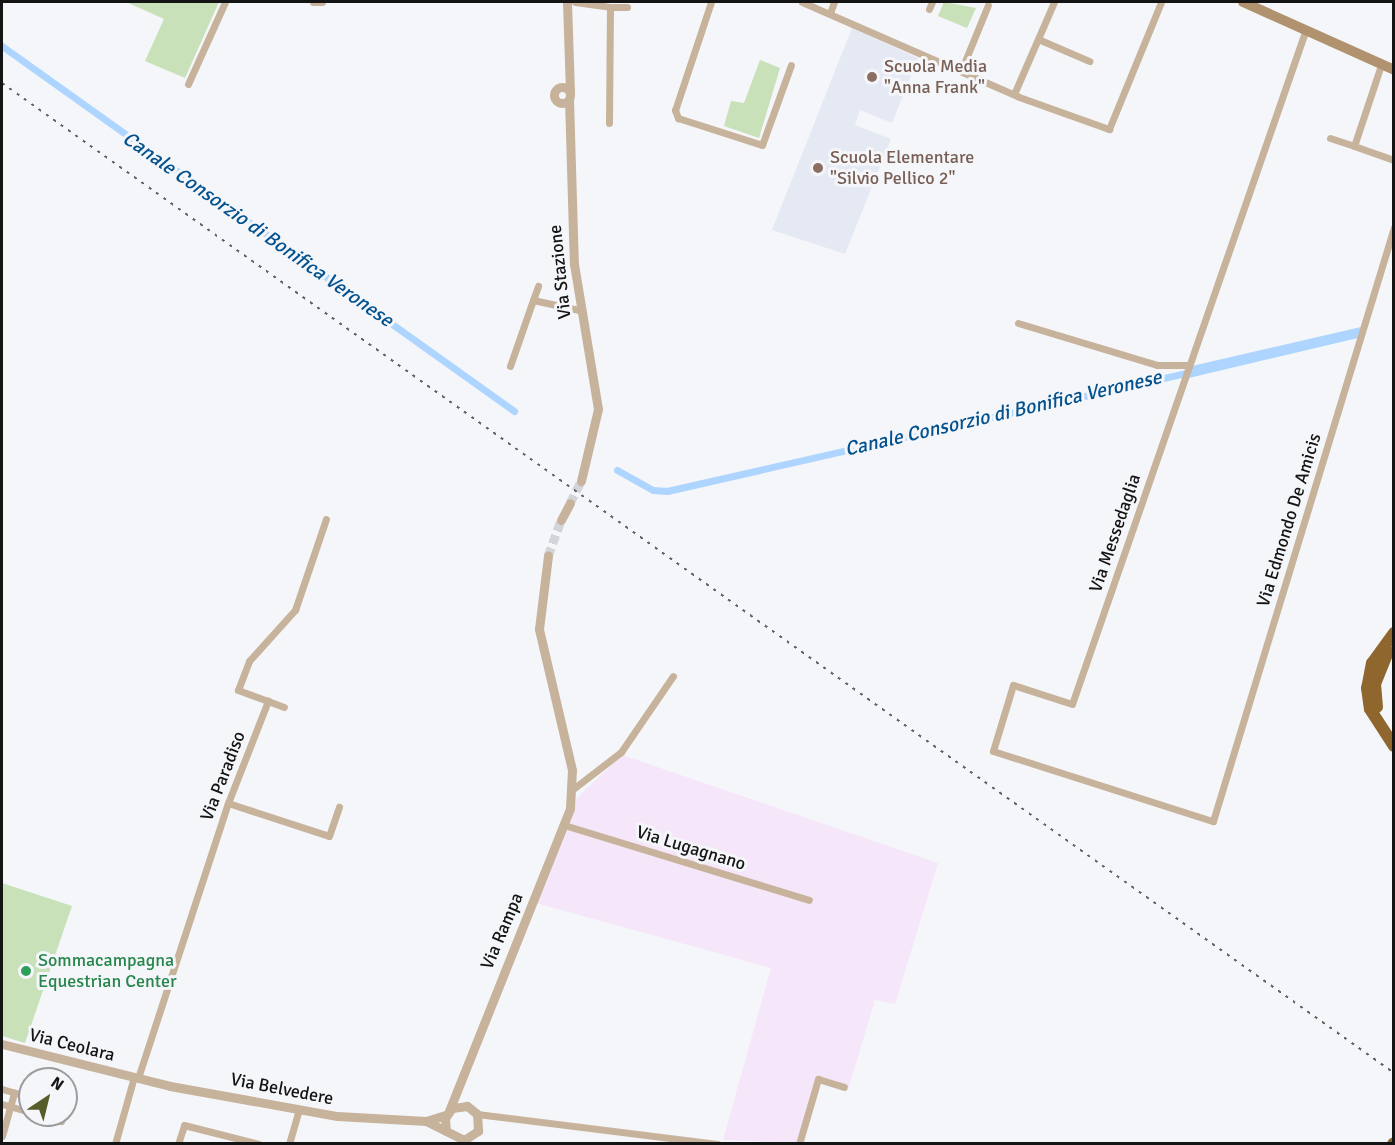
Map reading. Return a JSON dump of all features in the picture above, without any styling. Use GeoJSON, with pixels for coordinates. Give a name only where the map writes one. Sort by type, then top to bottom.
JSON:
{"type":"FeatureCollection","features":[{"type":"Feature","properties":{"kind":"highway"},"geometry":{"type":"LineString","coordinates":[[1394,633],[1372,663],[1367,688],[1370,709],[1394,746]]}},
{"type":"Feature","properties":{"kind":"highway"},"geometry":{"type":"LineString","coordinates":[[1394,644],[1375,684],[1377,706],[1394,736]]}},
{"type":"Feature","properties":{"kind":"main road"},"geometry":{"type":"LineString","coordinates":[[1246,3],[1394,70]]}},
{"type":"Feature","properties":{"kind":"street"},"geometry":{"type":"LineString","coordinates":[[188,84],[225,2]]}},
{"type":"Feature","properties":{"kind":"street","name":"Via Stazione"},"geometry":{"type":"LineString","coordinates":[[567,2],[572,62],[569,130],[579,310],[598,409],[581,481]]}},
{"type":"Feature","properties":{"kind":"street"},"geometry":{"type":"LineString","coordinates":[[575,2],[627,7]]}},
{"type":"Feature","properties":{"kind":"street"},"geometry":{"type":"LineString","coordinates":[[711,2],[675,110],[678,118],[762,145],[790,65]]}},
{"type":"Feature","properties":{"kind":"street"},"geometry":{"type":"LineString","coordinates":[[802,2],[1014,94],[1105,129],[1112,127],[1117,117],[1161,2]]}},
{"type":"Feature","properties":{"kind":"street"},"geometry":{"type":"LineString","coordinates":[[830,13],[834,2]]}},
{"type":"Feature","properties":{"kind":"street"},"geometry":{"type":"LineString","coordinates":[[929,9],[932,2]]}},
{"type":"Feature","properties":{"kind":"street"},"geometry":{"type":"LineString","coordinates":[[1014,94],[1054,2]]}},
{"type":"Feature","properties":{"kind":"street"},"geometry":{"type":"LineString","coordinates":[[961,71],[988,5]]}},
{"type":"Feature","properties":{"kind":"street"},"geometry":{"type":"LineString","coordinates":[[609,123],[610,7]]}},
{"type":"Feature","properties":{"kind":"street","name":"Via Messedaglia"},"geometry":{"type":"LineString","coordinates":[[1213,821],[993,752],[1013,685],[1071,704],[1305,29]]}},
{"type":"Feature","properties":{"kind":"street"},"geometry":{"type":"LineString","coordinates":[[1038,39],[1089,61]]}},
{"type":"Feature","properties":{"kind":"street","name":"Via Stazione"},"geometry":{"type":"LineString","coordinates":[[569,130],[553,93],[572,62]]}},
{"type":"Feature","properties":{"kind":"street"},"geometry":{"type":"LineString","coordinates":[[1354,146],[1381,65]]}},
{"type":"Feature","properties":{"kind":"street"},"geometry":{"type":"LineString","coordinates":[[559,86],[569,96],[559,103]]}},
{"type":"Feature","properties":{"kind":"street"},"geometry":{"type":"LineString","coordinates":[[1330,138],[1394,160]]}},
{"type":"Feature","properties":{"kind":"street","name":"Via Edmondo De Amicis"},"geometry":{"type":"LineString","coordinates":[[1213,821],[1394,227]]}},
{"type":"Feature","properties":{"kind":"street"},"geometry":{"type":"LineString","coordinates":[[510,366],[538,286]]}},
{"type":"Feature","properties":{"kind":"street"},"geometry":{"type":"LineString","coordinates":[[533,300],[579,310]]}},
{"type":"Feature","properties":{"kind":"street"},"geometry":{"type":"LineString","coordinates":[[1018,323],[1157,365],[1189,365]]}},
{"type":"Feature","properties":{"kind":"street"},"geometry":{"type":"LineString","coordinates":[[561,520],[570,503]]}},
{"type":"Feature","properties":{"kind":"street"},"geometry":{"type":"LineString","coordinates":[[284,707],[238,690],[249,661],[295,610],[326,519]]}},
{"type":"Feature","properties":{"kind":"street","name":"Via Rampa"},"geometry":{"type":"LineString","coordinates":[[447,1113],[564,825],[573,789],[539,629],[548,556]]}},
{"type":"Feature","properties":{"kind":"street"},"geometry":{"type":"LineString","coordinates":[[573,789],[621,752],[673,676]]}},
{"type":"Feature","properties":{"kind":"street","name":"Via Paradiso"},"geometry":{"type":"LineString","coordinates":[[115,1143],[228,803],[268,701]]}},
{"type":"Feature","properties":{"kind":"street"},"geometry":{"type":"LineString","coordinates":[[228,803],[329,836],[339,807]]}},
{"type":"Feature","properties":{"kind":"street","name":"Via Lugagnano"},"geometry":{"type":"LineString","coordinates":[[564,825],[809,900]]}},
{"type":"Feature","properties":{"kind":"street","name":"Via Ceolara"},"geometry":{"type":"LineString","coordinates":[[2,1044],[136,1078]]}},
{"type":"Feature","properties":{"kind":"street","name":"Via Belvedere"},"geometry":{"type":"LineString","coordinates":[[136,1078],[299,1110],[426,1120],[467,1106]]}},
{"type":"Feature","properties":{"kind":"street"},"geometry":{"type":"LineString","coordinates":[[799,1143],[818,1079],[844,1087]]}},
{"type":"Feature","properties":{"kind":"street"},"geometry":{"type":"LineString","coordinates":[[458,1086],[467,1106],[477,1114],[496,1120],[626,1129],[717,1143]]}},
{"type":"Feature","properties":{"kind":"street"},"geometry":{"type":"LineString","coordinates":[[2,1089],[18,1094]]}},
{"type":"Feature","properties":{"kind":"street"},"geometry":{"type":"LineString","coordinates":[[2,1136],[14,1093]]}},
{"type":"Feature","properties":{"kind":"street"},"geometry":{"type":"LineString","coordinates":[[2,1104],[18,1109]]}},
{"type":"Feature","properties":{"kind":"street"},"geometry":{"type":"LineString","coordinates":[[289,1143],[299,1110]]}},
{"type":"Feature","properties":{"kind":"street"},"geometry":{"type":"LineString","coordinates":[[446,1131],[447,1113]]}},
{"type":"Feature","properties":{"kind":"street"},"geometry":{"type":"LineString","coordinates":[[477,1114],[479,1129]]}},
{"type":"Feature","properties":{"kind":"street","name":"Via Belvedere"},"geometry":{"type":"LineString","coordinates":[[426,1120],[465,1140],[496,1120]]}},
{"type":"Feature","properties":{"kind":"street"},"geometry":{"type":"LineString","coordinates":[[178,1143],[184,1125],[259,1143]]}},
{"type":"Feature","properties":{"kind":"shaded area"},"geometry":{"type":"Polygon","coordinates":[[[852,28],[918,58],[892,123],[860,110],[855,125],[891,139],[845,254],[772,230],[852,28]]]}},
{"type":"Feature","properties":{"kind":"shaded area"},"geometry":{"type":"Polygon","coordinates":[[[622,755],[938,863],[895,1004],[875,1000],[848,1090],[821,1082],[803,1143],[723,1140],[771,968],[536,903],[578,797],[622,755]]]}},
{"type":"Feature","properties":{"kind":"green space"},"geometry":{"type":"Polygon","coordinates":[[[126,2],[219,2],[185,78],[145,61],[164,19],[126,2]]]}},
{"type":"Feature","properties":{"kind":"green space"},"geometry":{"type":"Polygon","coordinates":[[[944,2],[976,8],[967,28],[938,16],[944,2]]]}},
{"type":"Feature","properties":{"kind":"green space"},"geometry":{"type":"Polygon","coordinates":[[[760,60],[780,68],[759,138],[724,126],[731,101],[744,103],[760,60]]]}},
{"type":"Feature","properties":{"kind":"green space","name":"Sommacampagna Equestrian Center"},"geometry":{"type":"Polygon","coordinates":[[[2,883],[72,906],[25,1043],[2,1036],[2,883]]]}},
{"type":"Feature","properties":{"kind":"water"},"geometry":{"type":"Polygon","coordinates":[[[1361,327],[1358,338],[1189,378],[1192,366],[1361,327]]]}},
{"type":"Feature","properties":{"kind":"waterway","name":"Canale Consorzio di Bonifica Veronese"},"geometry":{"type":"LineString","coordinates":[[2,46],[514,411]]}},
{"type":"Feature","properties":{"kind":"waterway","name":"Canale Consorzio di Bonifica Veronese"},"geometry":{"type":"LineString","coordinates":[[617,470],[653,490],[667,491],[1190,372]]}},
{"type":"Feature","properties":{"kind":"tunnel"},"geometry":{"type":"LineString","coordinates":[[570,503],[581,481]]}},
{"type":"Feature","properties":{"kind":"tunnel"},"geometry":{"type":"LineString","coordinates":[[548,556],[561,520]]}},
{"type":"Feature","properties":{"kind":"railway"},"geometry":{"type":"LineString","coordinates":[[2,83],[1394,1073]]}},
{"type":"Feature","properties":{"kind":"place","name":"Scuola Media \"Anna Frank\""},"geometry":{"type":"Point","coordinates":[872,77]}},
{"type":"Feature","properties":{"kind":"place","name":"Scuola Elementare \"Silvio Pellico 2\""},"geometry":{"type":"Point","coordinates":[818,168]}},
{"type":"Feature","properties":{"kind":"place","name":"Sommacampagna Equestrian Center"},"geometry":{"type":"Point","coordinates":[26,971]}}]}
